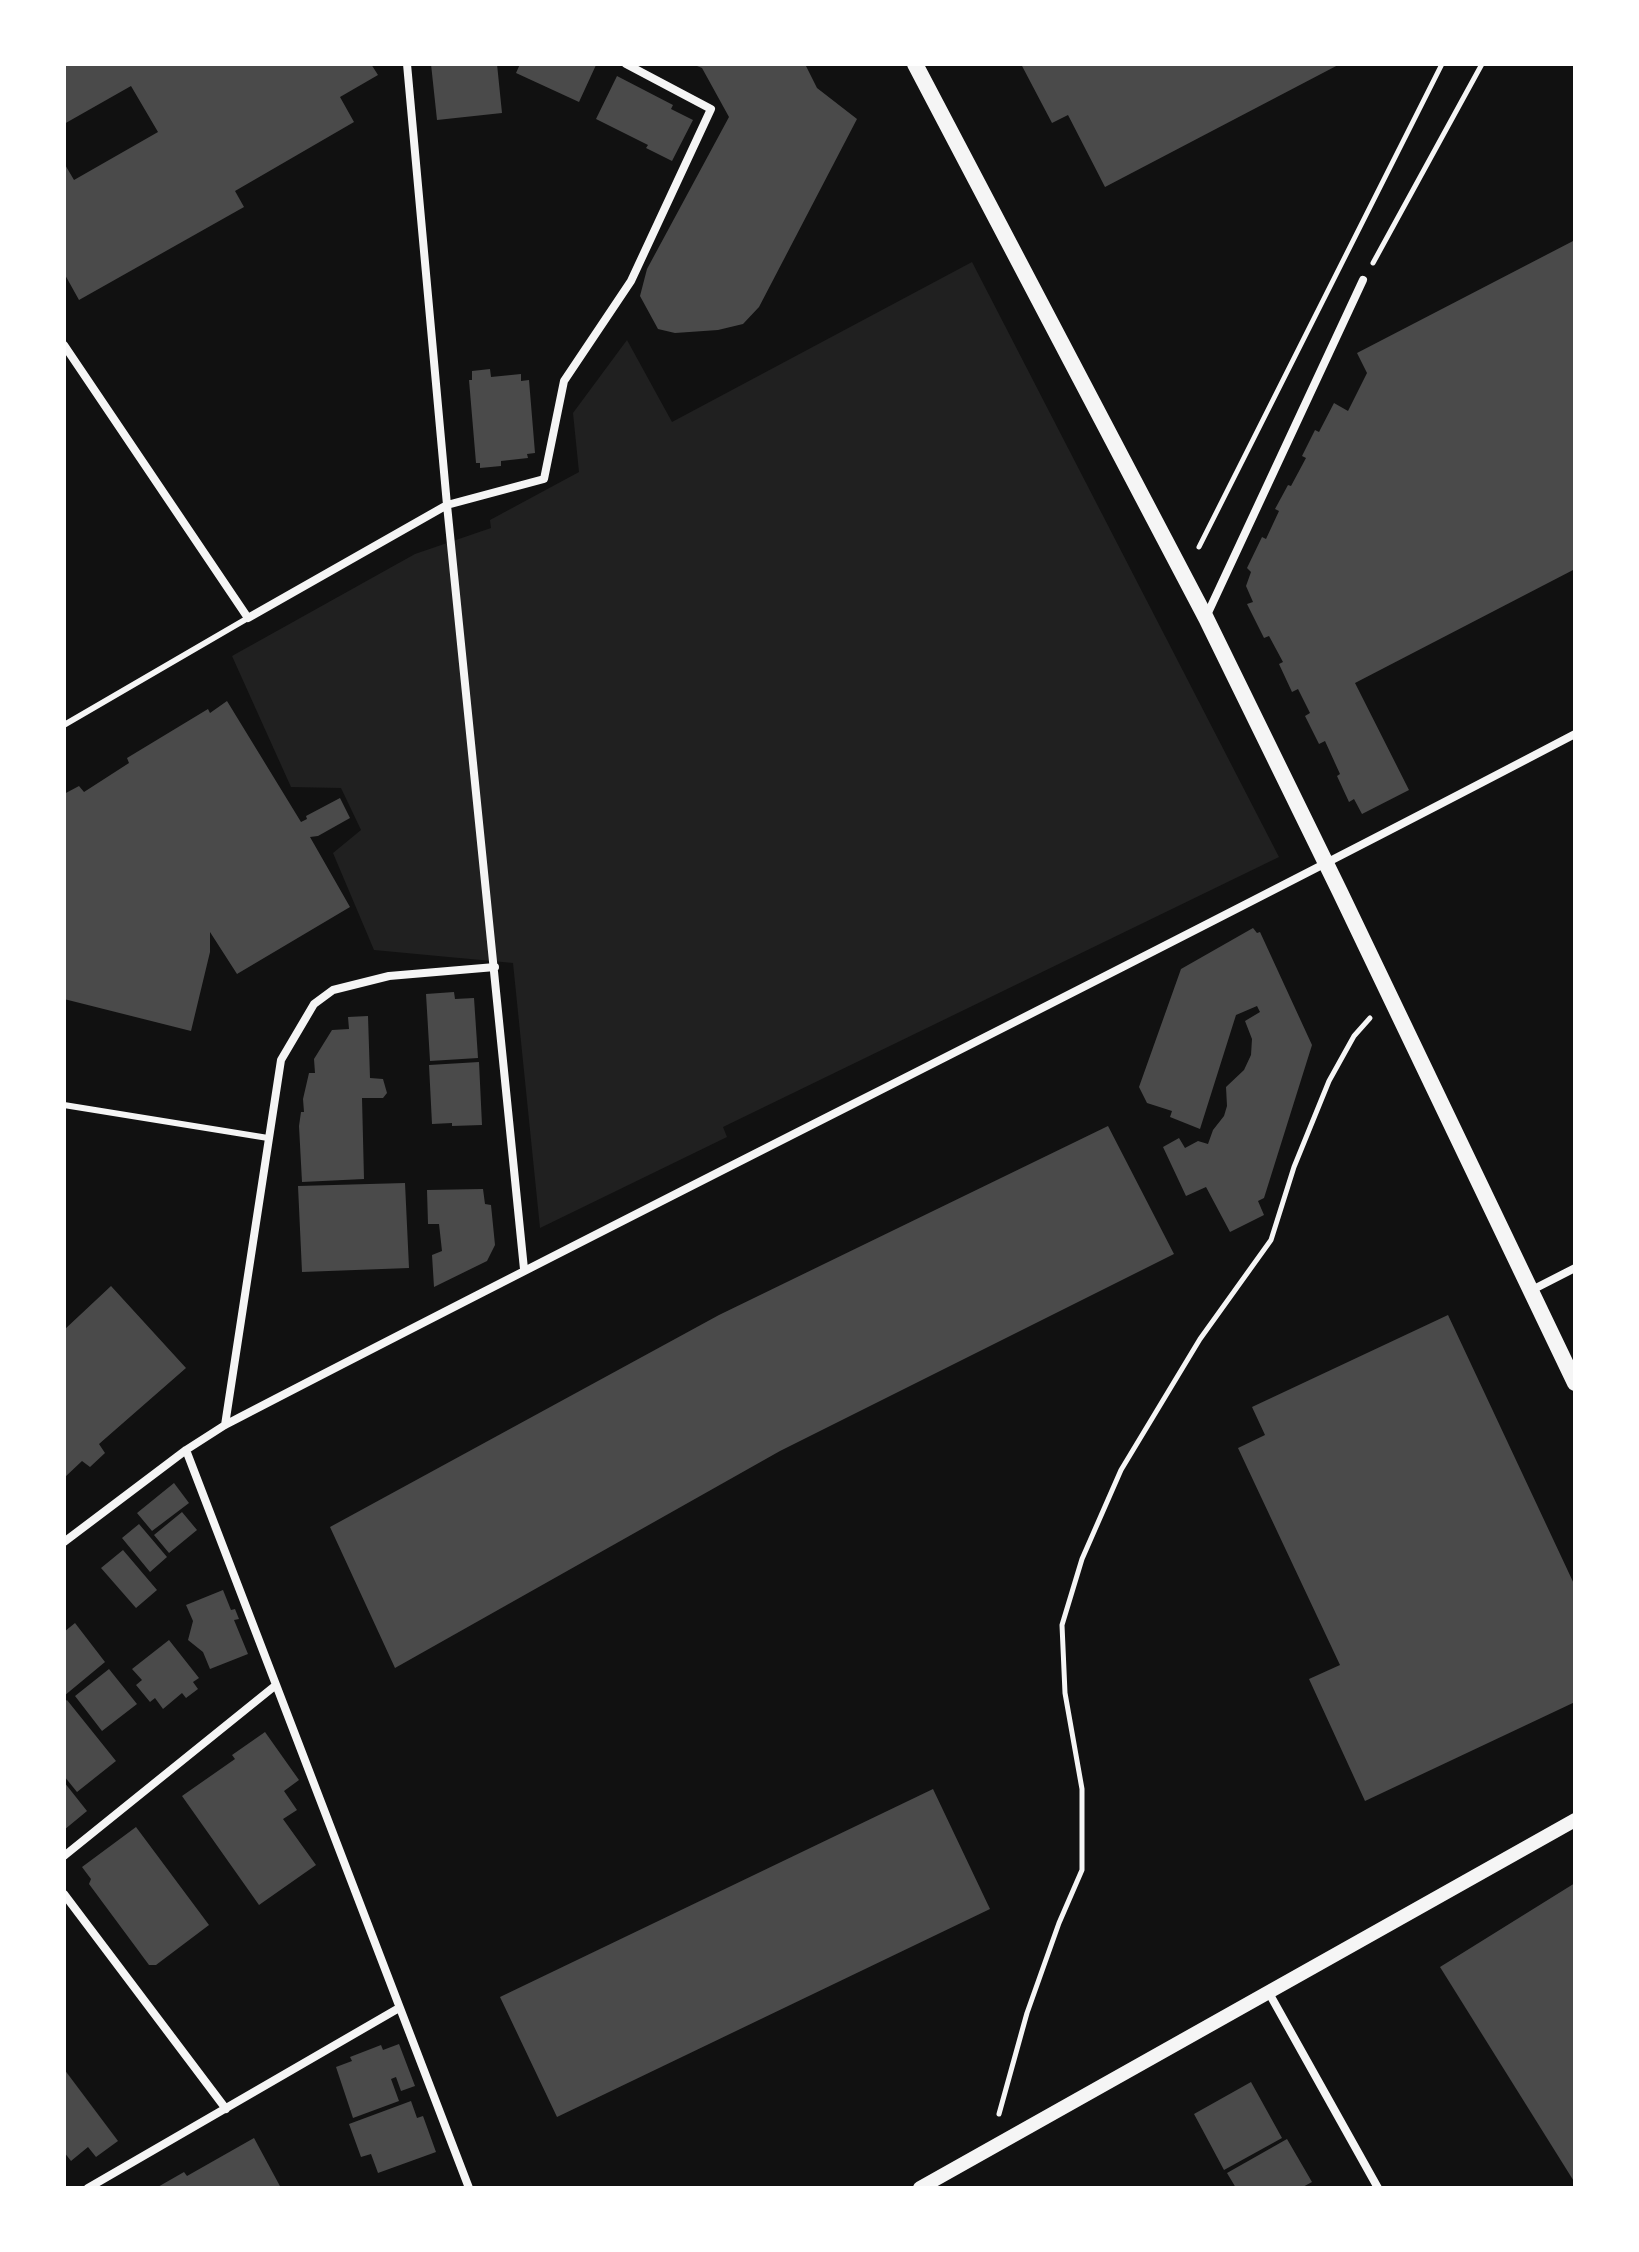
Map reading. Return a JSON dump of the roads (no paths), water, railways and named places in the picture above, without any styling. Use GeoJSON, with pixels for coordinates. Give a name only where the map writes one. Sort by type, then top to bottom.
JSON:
{"type":"FeatureCollection","features":[{"type":"Feature","properties":{"kind":"main road"},"geometry":{"type":"LineString","coordinates":[[915,64],[1206,618],[1575,1383]]}},
{"type":"Feature","properties":{"kind":"street"},"geometry":{"type":"LineString","coordinates":[[407,64],[447,505],[524,1269]]}},
{"type":"Feature","properties":{"kind":"street"},"geometry":{"type":"LineString","coordinates":[[64,345],[248,618],[447,505],[544,479],[564,381],[631,281],[711,109],[626,64]]}},
{"type":"Feature","properties":{"kind":"street"},"geometry":{"type":"LineString","coordinates":[[1206,618],[1363,280]]}},
{"type":"Feature","properties":{"kind":"street"},"geometry":{"type":"LineString","coordinates":[[64,1542],[186,1450],[225,1425],[524,1269],[1575,734]]}},
{"type":"Feature","properties":{"kind":"street"},"geometry":{"type":"LineString","coordinates":[[225,1425],[281,1060],[314,1004],[333,990],[389,976],[495,967]]}},
{"type":"Feature","properties":{"kind":"street"},"geometry":{"type":"LineString","coordinates":[[1530,1291],[1575,1268]]}},
{"type":"Feature","properties":{"kind":"street"},"geometry":{"type":"LineString","coordinates":[[186,1450],[469,2188]]}},
{"type":"Feature","properties":{"kind":"street"},"geometry":{"type":"LineString","coordinates":[[64,1856],[276,1685]]}},
{"type":"Feature","properties":{"kind":"street"},"geometry":{"type":"LineString","coordinates":[[920,2188],[1575,1820]]}},
{"type":"Feature","properties":{"kind":"street"},"geometry":{"type":"LineString","coordinates":[[64,1894],[226,2109]]}},
{"type":"Feature","properties":{"kind":"street"},"geometry":{"type":"LineString","coordinates":[[1269,1993],[1378,2188]]}},
{"type":"Feature","properties":{"kind":"street"},"geometry":{"type":"LineString","coordinates":[[88,2188],[399,2008]]}},
{"type":"Feature","properties":{"kind":"lane"},"geometry":{"type":"LineString","coordinates":[[64,725],[248,618]]}},
{"type":"Feature","properties":{"kind":"lane"},"geometry":{"type":"LineString","coordinates":[[64,1105],[268,1138]]}}]}
